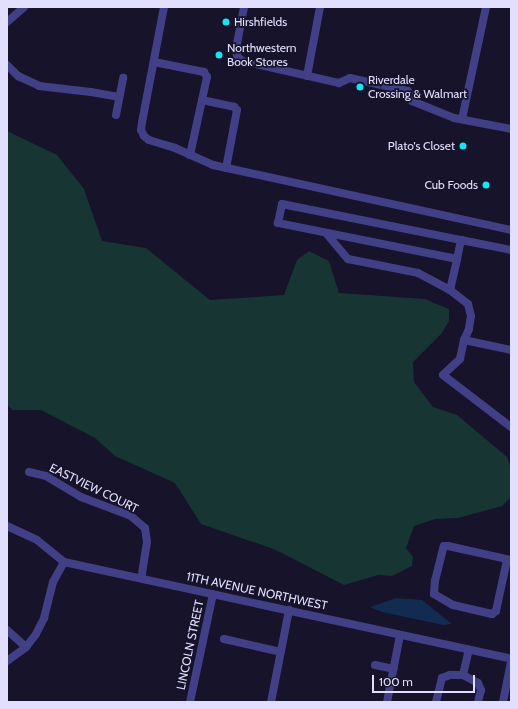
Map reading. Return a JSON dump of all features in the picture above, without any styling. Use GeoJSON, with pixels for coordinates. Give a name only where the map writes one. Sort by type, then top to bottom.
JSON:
{"type":"FeatureCollection","features":[{"type":"Feature","properties":{"kind":"street"},"geometry":{"type":"LineString","coordinates":[[7,22],[24,7]]}},
{"type":"Feature","properties":{"kind":"street"},"geometry":{"type":"LineString","coordinates":[[164,7],[141,130],[144,136],[149,140],[175,148],[200,160],[226,168],[511,230]]}},
{"type":"Feature","properties":{"kind":"street"},"geometry":{"type":"LineString","coordinates":[[244,7],[236,49],[237,56],[242,61],[339,83],[350,78],[408,90],[412,101],[454,118],[511,129]]}},
{"type":"Feature","properties":{"kind":"street"},"geometry":{"type":"LineString","coordinates":[[307,76],[320,7]]}},
{"type":"Feature","properties":{"kind":"street"},"geometry":{"type":"LineString","coordinates":[[462,120],[486,7]]}},
{"type":"Feature","properties":{"kind":"street"},"geometry":{"type":"LineString","coordinates":[[154,62],[204,72],[207,77],[190,155]]}},
{"type":"Feature","properties":{"kind":"street"},"geometry":{"type":"LineString","coordinates":[[7,65],[18,76],[39,86],[119,97]]}},
{"type":"Feature","properties":{"kind":"street"},"geometry":{"type":"LineString","coordinates":[[116,115],[123,78]]}},
{"type":"Feature","properties":{"kind":"street"},"geometry":{"type":"LineString","coordinates":[[202,100],[234,107],[237,110],[226,168]]}},
{"type":"Feature","properties":{"kind":"street"},"geometry":{"type":"LineString","coordinates":[[457,258],[278,223],[282,204],[511,250]]}},
{"type":"Feature","properties":{"kind":"street"},"geometry":{"type":"LineString","coordinates":[[326,232],[348,259],[418,273],[450,290],[468,304],[471,316],[469,330],[464,340],[460,359],[443,375],[511,427]]}},
{"type":"Feature","properties":{"kind":"street"},"geometry":{"type":"LineString","coordinates":[[450,290],[461,240]]}},
{"type":"Feature","properties":{"kind":"street"},"geometry":{"type":"LineString","coordinates":[[464,340],[511,350]]}},
{"type":"Feature","properties":{"kind":"street","name":"EASTVIEW COURT"},"geometry":{"type":"LineString","coordinates":[[29,472],[46,476],[81,497],[131,516],[145,528],[147,542],[141,578]]}},
{"type":"Feature","properties":{"kind":"street","name":"11TH AVENUE NORTHWEST"},"geometry":{"type":"LineString","coordinates":[[7,526],[36,540],[64,562],[511,659]]}},
{"type":"Feature","properties":{"kind":"street"},"geometry":{"type":"LineString","coordinates":[[444,546],[509,560],[496,611],[492,614],[453,605],[434,594],[435,581],[444,546]]}},
{"type":"Feature","properties":{"kind":"street"},"geometry":{"type":"LineString","coordinates":[[7,661],[26,647],[40,625],[53,582],[64,562]]}},
{"type":"Feature","properties":{"kind":"street","name":"LINCOLN STREET"},"geometry":{"type":"LineString","coordinates":[[190,702],[213,594]]}},
{"type":"Feature","properties":{"kind":"street"},"geometry":{"type":"LineString","coordinates":[[271,702],[289,610]]}},
{"type":"Feature","properties":{"kind":"street"},"geometry":{"type":"LineString","coordinates":[[7,630],[26,647]]}},
{"type":"Feature","properties":{"kind":"street"},"geometry":{"type":"LineString","coordinates":[[387,702],[400,635]]}},
{"type":"Feature","properties":{"kind":"street"},"geometry":{"type":"LineString","coordinates":[[224,639],[281,652]]}},
{"type":"Feature","properties":{"kind":"street"},"geometry":{"type":"LineString","coordinates":[[463,675],[468,650]]}},
{"type":"Feature","properties":{"kind":"street"},"geometry":{"type":"LineString","coordinates":[[503,702],[511,662]]}},
{"type":"Feature","properties":{"kind":"street"},"geometry":{"type":"LineString","coordinates":[[375,665],[394,669]]}},
{"type":"Feature","properties":{"kind":"street"},"geometry":{"type":"LineString","coordinates":[[436,702],[442,678],[450,675],[463,675],[478,683],[481,690],[478,702]]}},
{"type":"Feature","properties":{"kind":"green space"},"geometry":{"type":"Polygon","coordinates":[[[7,131],[57,155],[84,189],[102,241],[146,248],[210,300],[284,295],[297,260],[309,251],[329,261],[339,293],[425,299],[449,309],[449,321],[442,333],[413,362],[414,382],[433,407],[457,415],[507,457],[511,469],[511,497],[502,506],[458,518],[435,519],[414,526],[406,548],[413,557],[412,566],[392,576],[378,575],[344,585],[276,550],[201,524],[175,483],[115,456],[95,438],[41,410],[12,410],[7,404],[7,131]]]}},
{"type":"Feature","properties":{"kind":"water"},"geometry":{"type":"Polygon","coordinates":[[[396,598],[422,600],[452,624],[443,625],[382,612],[370,607],[396,598]]]}},
{"type":"Feature","properties":{"kind":"place","name":"Hirshfields"},"geometry":{"type":"Point","coordinates":[226,22]}},
{"type":"Feature","properties":{"kind":"place","name":"Northwestern Book Stores"},"geometry":{"type":"Point","coordinates":[219,55]}},
{"type":"Feature","properties":{"kind":"place","name":"Riverdale Crossing & Walmart"},"geometry":{"type":"Point","coordinates":[360,87]}},
{"type":"Feature","properties":{"kind":"place","name":"Plato's Closet"},"geometry":{"type":"Point","coordinates":[463,146]}},
{"type":"Feature","properties":{"kind":"place","name":"Cub Foods"},"geometry":{"type":"Point","coordinates":[486,185]}}]}
